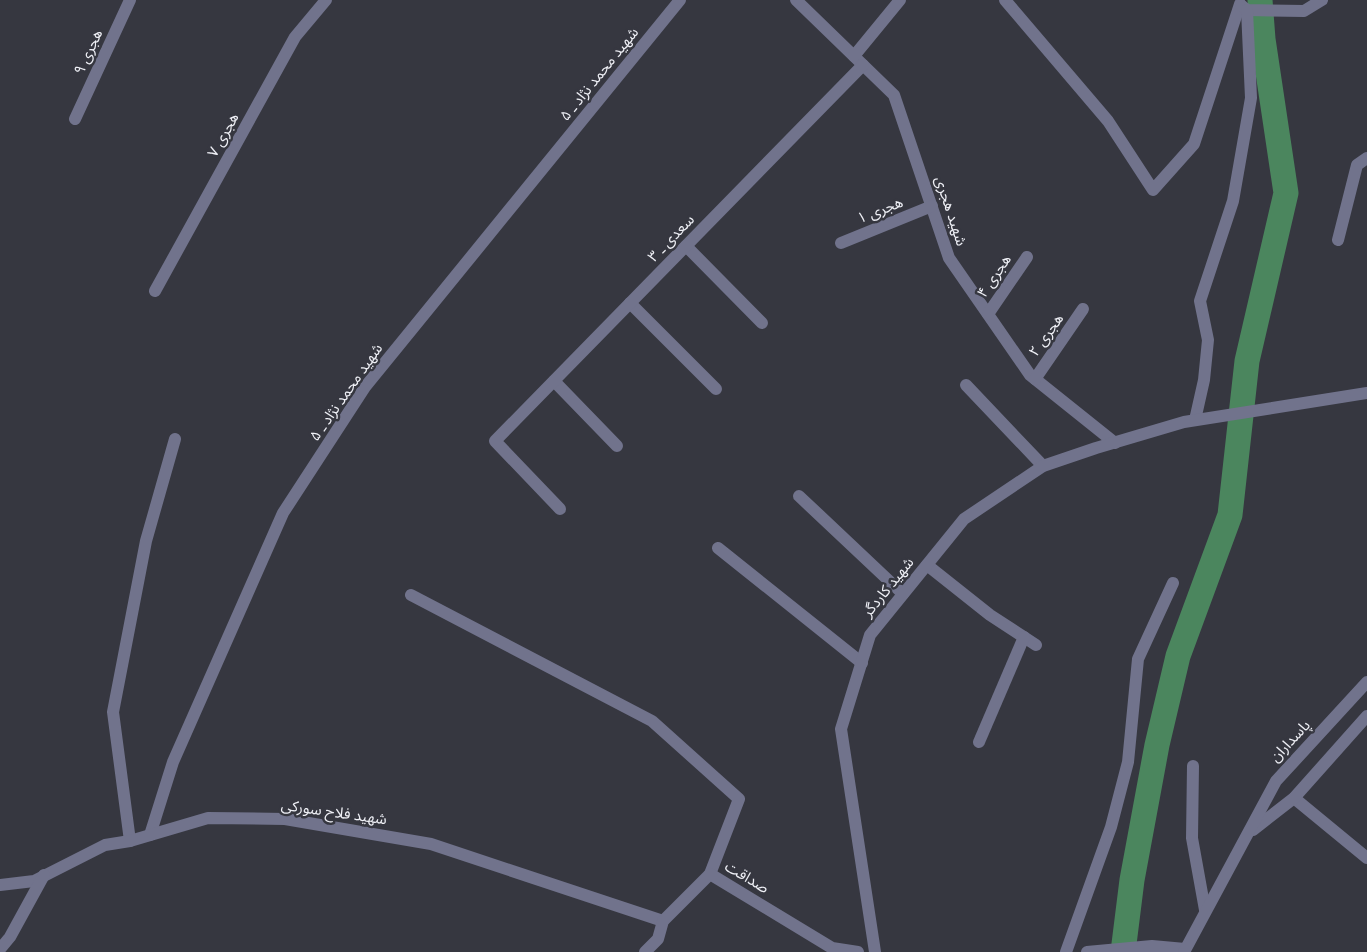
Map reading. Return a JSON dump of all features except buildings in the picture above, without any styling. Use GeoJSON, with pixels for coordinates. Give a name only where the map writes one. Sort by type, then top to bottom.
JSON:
{"type":"FeatureCollection","features":[{"type":"Feature","properties":{"kind":"street","name":"هجری ۹"},"geometry":{"type":"LineString","coordinates":[[75,119],[130,0]]}},
{"type":"Feature","properties":{"kind":"street","name":"هجری ۷"},"geometry":{"type":"LineString","coordinates":[[155,291],[295,37],[326,0]]}},
{"type":"Feature","properties":{"kind":"street","name":"شهید محمد نژاد ـ ۵"},"geometry":{"type":"LineString","coordinates":[[150,835],[173,762],[283,513],[365,387],[680,0]]}},
{"type":"Feature","properties":{"kind":"street","name":"شهید هجری"},"geometry":{"type":"LineString","coordinates":[[796,0],[894,95],[949,258],[988,314],[1035,379],[1115,443]]}},
{"type":"Feature","properties":{"kind":"street","name":"سعدی ـ ۳"},"geometry":{"type":"LineString","coordinates":[[560,509],[495,441],[686,246],[859,60],[900,0]]}},
{"type":"Feature","properties":{"kind":"street"},"geometry":{"type":"LineString","coordinates":[[1005,0],[1108,121],[1153,190],[1194,144],[1241,5]]}},
{"type":"Feature","properties":{"kind":"street"},"geometry":{"type":"LineString","coordinates":[[1241,5],[1304,11],[1322,0]]}},
{"type":"Feature","properties":{"kind":"street"},"geometry":{"type":"LineString","coordinates":[[1195,420],[1204,380],[1208,340],[1200,301],[1233,201],[1251,98],[1241,5]]}},
{"type":"Feature","properties":{"kind":"street"},"geometry":{"type":"LineString","coordinates":[[1338,240],[1357,165],[1367,158]]}},
{"type":"Feature","properties":{"kind":"street","name":"هجری ۱"},"geometry":{"type":"LineString","coordinates":[[841,243],[932,206]]}},
{"type":"Feature","properties":{"kind":"street"},"geometry":{"type":"LineString","coordinates":[[686,246],[762,324]]}},
{"type":"Feature","properties":{"kind":"street","name":"هجری ۴"},"geometry":{"type":"LineString","coordinates":[[988,314],[1027,257]]}},
{"type":"Feature","properties":{"kind":"street"},"geometry":{"type":"LineString","coordinates":[[630,303],[716,389]]}},
{"type":"Feature","properties":{"kind":"street","name":"هجری ۲"},"geometry":{"type":"LineString","coordinates":[[1035,379],[1083,309]]}},
{"type":"Feature","properties":{"kind":"street"},"geometry":{"type":"LineString","coordinates":[[554,381],[618,446]]}},
{"type":"Feature","properties":{"kind":"street"},"geometry":{"type":"LineString","coordinates":[[966,385],[1043,466]]}},
{"type":"Feature","properties":{"kind":"street","name":"شهید کاردگر"},"geometry":{"type":"LineString","coordinates":[[875,952],[841,729],[870,635],[964,519],[1043,466],[1115,443],[1195,420],[1367,393]]}},
{"type":"Feature","properties":{"kind":"street"},"geometry":{"type":"LineString","coordinates":[[130,841],[113,712],[146,541],[175,439]]}},
{"type":"Feature","properties":{"kind":"street"},"geometry":{"type":"LineString","coordinates":[[799,496],[903,594]]}},
{"type":"Feature","properties":{"kind":"street"},"geometry":{"type":"LineString","coordinates":[[718,548],[862,663]]}},
{"type":"Feature","properties":{"kind":"street"},"geometry":{"type":"LineString","coordinates":[[927,565],[990,615],[1036,645]]}},
{"type":"Feature","properties":{"kind":"street"},"geometry":{"type":"LineString","coordinates":[[1066,952],[1083,900],[1111,827],[1125,771],[1138,659],[1173,583]]}},
{"type":"Feature","properties":{"kind":"street"},"geometry":{"type":"LineString","coordinates":[[412,595],[652,721],[739,799],[710,874]]}},
{"type":"Feature","properties":{"kind":"street"},"geometry":{"type":"LineString","coordinates":[[979,742],[1024,637]]}},
{"type":"Feature","properties":{"kind":"street","name":"پاسداران"},"geometry":{"type":"LineString","coordinates":[[1184,950],[1250,832],[1276,781],[1367,682]]}},
{"type":"Feature","properties":{"kind":"street","name":"پاسداران"},"geometry":{"type":"LineString","coordinates":[[1250,832],[1294,798],[1367,716]]}},
{"type":"Feature","properties":{"kind":"street"},"geometry":{"type":"LineString","coordinates":[[1193,766],[1192,838],[1205,910]]}},
{"type":"Feature","properties":{"kind":"street"},"geometry":{"type":"LineString","coordinates":[[1294,798],[1367,858]]}},
{"type":"Feature","properties":{"kind":"street","name":"شهید فلاح سورکی"},"geometry":{"type":"LineString","coordinates":[[0,885],[34,881],[105,845],[130,841],[208,818],[285,819],[431,844],[663,921]]}},
{"type":"Feature","properties":{"kind":"street","name":"صداقت"},"geometry":{"type":"LineString","coordinates":[[645,952],[658,939],[663,921],[710,874],[832,948],[858,952]]}},
{"type":"Feature","properties":{"kind":"street"},"geometry":{"type":"LineString","coordinates":[[0,949],[10,937],[44,875]]}},
{"type":"Feature","properties":{"kind":"street"},"geometry":{"type":"LineString","coordinates":[[1092,952],[1152,946],[1184,950]]}},
{"type":"Feature","properties":{"kind":"waterway"},"geometry":{"type":"LineString","coordinates":[[1123,952],[1132,880],[1157,745],[1178,656],[1230,515],[1247,361],[1286,193],[1263,39],[1260,0]]}}]}
